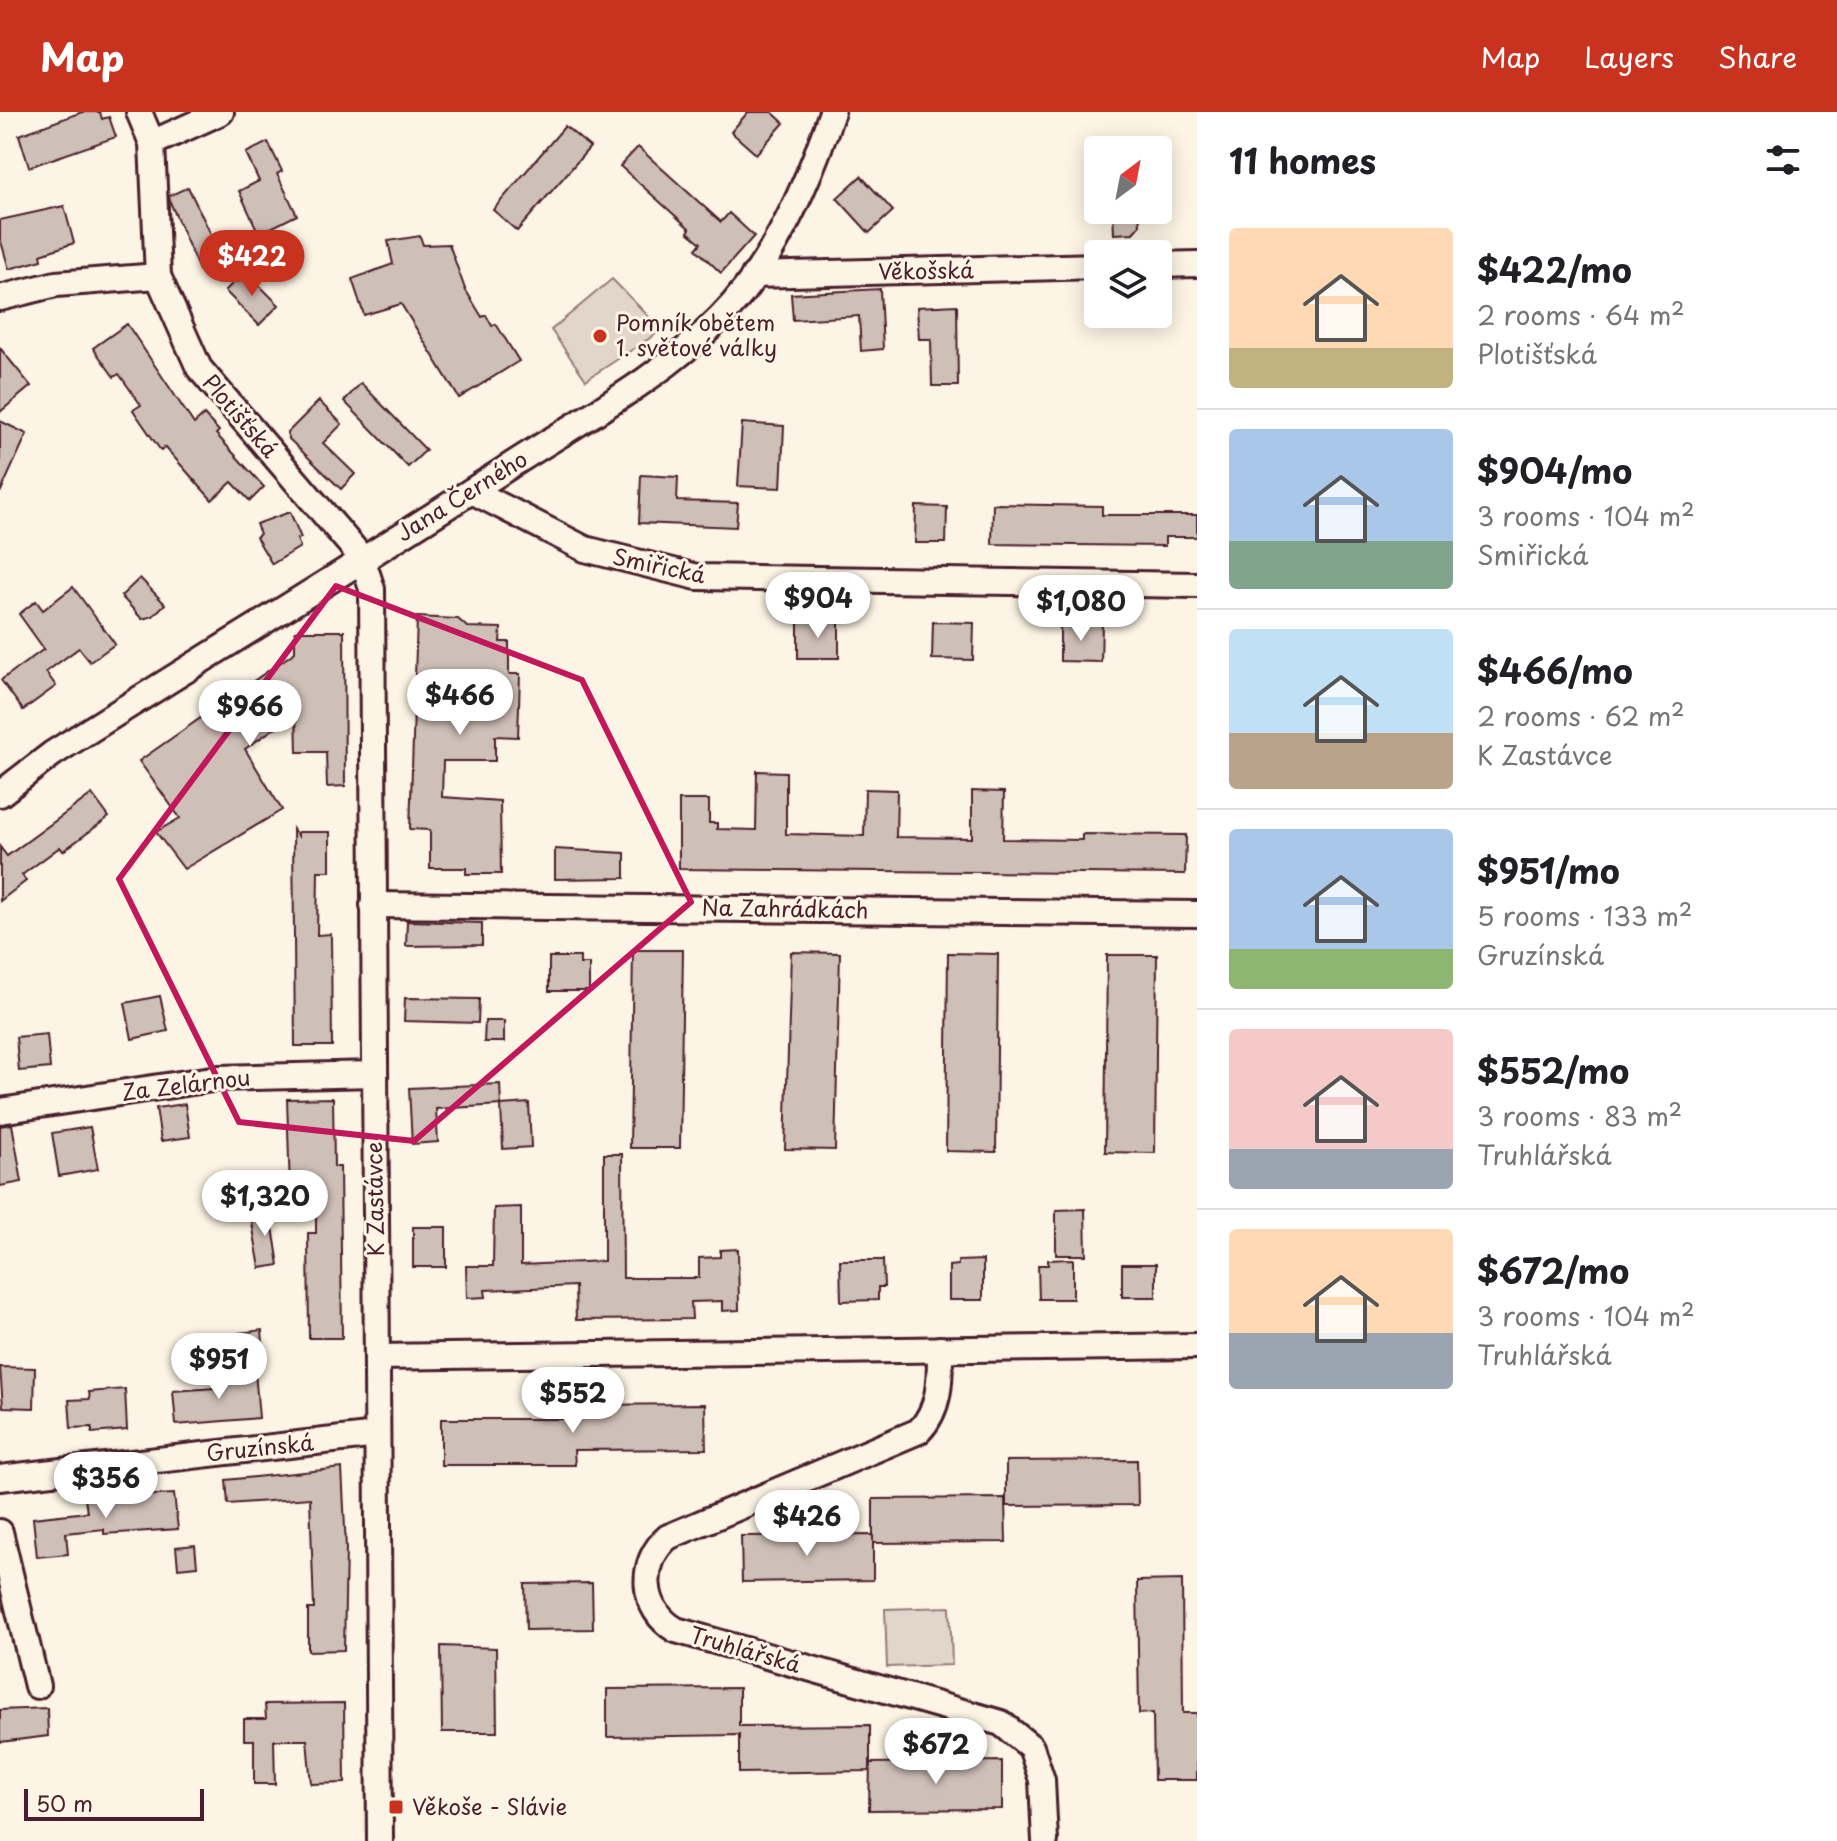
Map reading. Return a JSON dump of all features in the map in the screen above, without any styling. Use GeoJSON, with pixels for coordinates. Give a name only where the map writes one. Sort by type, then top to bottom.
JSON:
{"type":"FeatureCollection","features":[{"type":"Feature","properties":{"kind":"street","name":"Plotišťská"},"geometry":{"type":"LineString","coordinates":[[139,112],[152,143],[158,276],[199,368],[362,558]]}},
{"type":"Feature","properties":{"kind":"street"},"geometry":{"type":"LineString","coordinates":[[152,143],[221,112]]}},
{"type":"Feature","properties":{"kind":"street","name":"Jana Černého"},"geometry":{"type":"LineString","coordinates":[[0,794],[52,754],[472,491],[674,358],[722,317],[754,275],[793,208],[832,112]]}},
{"type":"Feature","properties":{"kind":"street"},"geometry":{"type":"LineString","coordinates":[[1172,265],[1197,264]]}},
{"type":"Feature","properties":{"kind":"street","name":"Věkošská"},"geometry":{"type":"LineString","coordinates":[[754,275],[1084,266]]}},
{"type":"Feature","properties":{"kind":"street"},"geometry":{"type":"LineString","coordinates":[[0,298],[56,284],[158,276]]}},
{"type":"Feature","properties":{"kind":"street","name":"Smiřická"},"geometry":{"type":"LineString","coordinates":[[472,491],[585,549],[697,577],[1197,585]]}},
{"type":"Feature","properties":{"kind":"street","name":"K Zastávce"},"geometry":{"type":"LineString","coordinates":[[362,558],[372,589],[380,1841]]}},
{"type":"Feature","properties":{"kind":"street","name":"Na Zahrádkách"},"geometry":{"type":"LineString","coordinates":[[373,905],[1197,914]]}},
{"type":"Feature","properties":{"kind":"street","name":"Za Zelárnou"},"geometry":{"type":"LineString","coordinates":[[0,1111],[219,1078],[374,1074]]}},
{"type":"Feature","properties":{"kind":"street"},"geometry":{"type":"LineString","coordinates":[[377,1357],[1197,1346]]}},
{"type":"Feature","properties":{"kind":"street","name":"Truhlářská"},"geometry":{"type":"LineString","coordinates":[[940,1349],[938,1394],[928,1421],[919,1431],[668,1537],[654,1549],[648,1566],[649,1598],[661,1619],[676,1630],[1001,1723],[1031,1747],[1042,1780],[1045,1841]]}},
{"type":"Feature","properties":{"kind":"street","name":"Gruzínská"},"geometry":{"type":"LineString","coordinates":[[0,1478],[377,1435]]}},
{"type":"Feature","properties":{"kind":"street"},"geometry":{"type":"LineString","coordinates":[[0,1532],[37,1686]]}},
{"type":"Feature","properties":{"kind":"highlighted area"},"geometry":{"type":"Polygon","coordinates":[[[336,586],[582,680],[691,902],[414,1141],[239,1122],[119,879],[336,586]]]}},
{"type":"Feature","properties":{"kind":"shaded area"},"geometry":{"type":"Polygon","coordinates":[[[612,279],[662,330],[586,380],[551,330],[612,279]]]}},
{"type":"Feature","properties":{"kind":"shaded area"},"geometry":{"type":"Polygon","coordinates":[[[950,1607],[952,1665],[887,1667],[885,1609],[950,1607]]]}},
{"type":"Feature","properties":{"kind":"building"},"geometry":{"type":"Polygon","coordinates":[[[82,112],[100,112],[102,119],[109,117],[116,137],[29,167],[19,135],[82,112]]]}},
{"type":"Feature","properties":{"kind":"building"},"geometry":{"type":"Polygon","coordinates":[[[748,112],[772,112],[784,123],[756,154],[731,132],[748,112]]]}},
{"type":"Feature","properties":{"kind":"building"},"geometry":{"type":"Polygon","coordinates":[[[565,126],[590,147],[517,231],[493,210],[565,126]]]}},
{"type":"Feature","properties":{"kind":"building"},"geometry":{"type":"Polygon","coordinates":[[[268,142],[282,171],[277,174],[297,215],[259,234],[239,191],[259,181],[246,153],[268,142]]]}},
{"type":"Feature","properties":{"kind":"building"},"geometry":{"type":"Polygon","coordinates":[[[638,147],[721,222],[729,213],[754,236],[721,273],[696,249],[701,243],[688,232],[690,229],[620,166],[638,147]]]}},
{"type":"Feature","properties":{"kind":"building"},"geometry":{"type":"Polygon","coordinates":[[[861,176],[893,211],[869,233],[837,198],[861,176]]]}},
{"type":"Feature","properties":{"kind":"building"},"geometry":{"type":"Polygon","coordinates":[[[188,187],[222,257],[199,270],[169,196],[188,187]]]}},
{"type":"Feature","properties":{"kind":"building"},"geometry":{"type":"Polygon","coordinates":[[[64,206],[74,243],[41,254],[42,260],[9,269],[0,238],[0,220],[64,206]]]}},
{"type":"Feature","properties":{"kind":"building"},"geometry":{"type":"Polygon","coordinates":[[[1114,224],[1140,224],[1133,233],[1114,234],[1114,224]]]}},
{"type":"Feature","properties":{"kind":"building"},"geometry":{"type":"Polygon","coordinates":[[[420,236],[423,245],[449,244],[465,289],[482,317],[486,315],[492,326],[496,324],[519,361],[459,398],[401,304],[364,315],[352,279],[393,264],[388,241],[420,236]]]}},
{"type":"Feature","properties":{"kind":"building"},"geometry":{"type":"Polygon","coordinates":[[[245,271],[279,305],[259,325],[225,291],[245,271]]]}},
{"type":"Feature","properties":{"kind":"building"},"geometry":{"type":"Polygon","coordinates":[[[880,289],[883,349],[861,351],[859,316],[793,320],[791,294],[880,289]]]}},
{"type":"Feature","properties":{"kind":"building"},"geometry":{"type":"Polygon","coordinates":[[[957,305],[958,386],[932,386],[931,339],[919,339],[917,307],[957,305]]]}},
{"type":"Feature","properties":{"kind":"building"},"geometry":{"type":"Polygon","coordinates":[[[127,324],[194,424],[204,415],[219,431],[216,434],[264,487],[250,501],[232,482],[212,500],[165,447],[161,451],[133,410],[141,405],[119,374],[114,377],[93,348],[127,324]]]}},
{"type":"Feature","properties":{"kind":"building"},"geometry":{"type":"Polygon","coordinates":[[[0,348],[31,386],[0,412],[0,348]]]}},
{"type":"Feature","properties":{"kind":"building"},"geometry":{"type":"Polygon","coordinates":[[[361,383],[426,450],[408,467],[344,401],[361,383]]]}},
{"type":"Feature","properties":{"kind":"building"},"geometry":{"type":"Polygon","coordinates":[[[319,401],[342,424],[323,443],[355,474],[341,489],[289,439],[287,433],[319,401]]]}},
{"type":"Feature","properties":{"kind":"building"},"geometry":{"type":"Polygon","coordinates":[[[0,421],[27,434],[0,493],[0,421]]]}},
{"type":"Feature","properties":{"kind":"building"},"geometry":{"type":"Polygon","coordinates":[[[742,423],[784,426],[781,488],[738,486],[742,423]]]}},
{"type":"Feature","properties":{"kind":"building"},"geometry":{"type":"Polygon","coordinates":[[[641,475],[678,477],[677,501],[738,503],[736,527],[639,523],[641,475]]]}},
{"type":"Feature","properties":{"kind":"building"},"geometry":{"type":"Polygon","coordinates":[[[993,504],[1102,506],[1102,515],[1197,515],[1197,537],[1165,537],[1165,546],[992,544],[993,504]]]}},
{"type":"Feature","properties":{"kind":"building"},"geometry":{"type":"Polygon","coordinates":[[[916,506],[947,507],[946,543],[915,543],[916,506]]]}},
{"type":"Feature","properties":{"kind":"building"},"geometry":{"type":"Polygon","coordinates":[[[290,512],[301,538],[297,539],[300,547],[272,564],[256,537],[260,534],[256,524],[290,512]]]}},
{"type":"Feature","properties":{"kind":"building"},"geometry":{"type":"Polygon","coordinates":[[[140,578],[165,604],[153,616],[142,619],[121,596],[140,578]]]}},
{"type":"Feature","properties":{"kind":"building"},"geometry":{"type":"Polygon","coordinates":[[[73,587],[115,644],[90,662],[79,648],[46,672],[56,686],[23,710],[1,680],[44,649],[19,614],[36,601],[43,610],[73,587]]]}},
{"type":"Feature","properties":{"kind":"building"},"geometry":{"type":"Polygon","coordinates":[[[417,617],[458,619],[467,627],[501,628],[500,642],[509,642],[509,674],[520,674],[518,737],[495,736],[495,761],[443,761],[442,797],[500,801],[501,874],[466,874],[466,868],[430,868],[430,830],[410,829],[417,617]]]}},
{"type":"Feature","properties":{"kind":"building"},"geometry":{"type":"Polygon","coordinates":[[[798,621],[839,621],[839,658],[798,658],[798,621]]]}},
{"type":"Feature","properties":{"kind":"building"},"geometry":{"type":"Polygon","coordinates":[[[933,622],[974,623],[973,660],[932,659],[933,622]]]}},
{"type":"Feature","properties":{"kind":"building"},"geometry":{"type":"Polygon","coordinates":[[[1060,624],[1102,624],[1101,662],[1060,661],[1060,624]]]}},
{"type":"Feature","properties":{"kind":"building"},"geometry":{"type":"Polygon","coordinates":[[[295,631],[344,631],[345,786],[327,787],[326,752],[297,752],[296,713],[245,749],[282,810],[184,869],[156,832],[180,818],[139,761],[295,652],[295,631]]]}},
{"type":"Feature","properties":{"kind":"building"},"geometry":{"type":"Polygon","coordinates":[[[757,771],[786,772],[786,834],[864,836],[865,789],[897,790],[896,837],[972,838],[972,791],[1004,792],[1003,839],[1082,840],[1082,834],[1186,835],[1185,874],[679,869],[679,800],[709,800],[709,823],[717,823],[717,829],[756,830],[757,771]]]}},
{"type":"Feature","properties":{"kind":"building"},"geometry":{"type":"Polygon","coordinates":[[[92,794],[109,817],[63,851],[60,847],[22,875],[26,881],[0,901],[0,847],[7,856],[92,794]]]}},
{"type":"Feature","properties":{"kind":"building"},"geometry":{"type":"Polygon","coordinates":[[[293,829],[298,836],[298,832],[330,832],[330,871],[318,871],[317,935],[331,934],[332,1046],[295,1046],[293,829]]]}},
{"type":"Feature","properties":{"kind":"building"},"geometry":{"type":"Polygon","coordinates":[[[555,849],[625,853],[625,878],[555,879],[555,849]]]}},
{"type":"Feature","properties":{"kind":"building"},"geometry":{"type":"Polygon","coordinates":[[[407,921],[482,923],[482,945],[406,946],[407,921]]]}},
{"type":"Feature","properties":{"kind":"building"},"geometry":{"type":"Polygon","coordinates":[[[633,950],[683,950],[680,1148],[630,1148],[633,950]]]}},
{"type":"Feature","properties":{"kind":"building"},"geometry":{"type":"Polygon","coordinates":[[[791,952],[840,953],[835,1150],[785,1149],[791,952]]]}},
{"type":"Feature","properties":{"kind":"building"},"geometry":{"type":"Polygon","coordinates":[[[948,953],[998,954],[996,1152],[946,1151],[948,953]]]}},
{"type":"Feature","properties":{"kind":"building"},"geometry":{"type":"Polygon","coordinates":[[[1107,955],[1157,955],[1155,1153],[1105,1152],[1107,955]]]}},
{"type":"Feature","properties":{"kind":"building"},"geometry":{"type":"Polygon","coordinates":[[[549,957],[580,957],[580,964],[589,964],[589,991],[549,991],[549,957]]]}},
{"type":"Feature","properties":{"kind":"building"},"geometry":{"type":"Polygon","coordinates":[[[160,996],[168,1031],[132,1039],[125,1003],[160,996]]]}},
{"type":"Feature","properties":{"kind":"building"},"geometry":{"type":"Polygon","coordinates":[[[405,998],[479,999],[478,1023],[404,1021],[405,998]]]}},
{"type":"Feature","properties":{"kind":"building"},"geometry":{"type":"Polygon","coordinates":[[[485,1021],[504,1021],[504,1042],[484,1042],[485,1021]]]}},
{"type":"Feature","properties":{"kind":"building"},"geometry":{"type":"Polygon","coordinates":[[[47,1034],[50,1068],[19,1071],[16,1037],[47,1034]]]}},
{"type":"Feature","properties":{"kind":"building"},"geometry":{"type":"Polygon","coordinates":[[[500,1084],[501,1105],[436,1109],[438,1142],[412,1144],[409,1088],[500,1084]]]}},
{"type":"Feature","properties":{"kind":"building"},"geometry":{"type":"Polygon","coordinates":[[[333,1098],[334,1167],[340,1167],[342,1338],[309,1338],[308,1233],[316,1233],[316,1190],[290,1190],[287,1099],[333,1098]]]}},
{"type":"Feature","properties":{"kind":"building"},"geometry":{"type":"Polygon","coordinates":[[[529,1103],[531,1147],[503,1149],[501,1105],[529,1103]]]}},
{"type":"Feature","properties":{"kind":"building"},"geometry":{"type":"Polygon","coordinates":[[[185,1104],[190,1137],[161,1141],[156,1108],[185,1104]]]}},
{"type":"Feature","properties":{"kind":"building"},"geometry":{"type":"Polygon","coordinates":[[[12,1124],[22,1182],[0,1186],[0,1126],[12,1124]]]}},
{"type":"Feature","properties":{"kind":"building"},"geometry":{"type":"Polygon","coordinates":[[[90,1127],[98,1169],[59,1176],[52,1133],[90,1127]]]}},
{"type":"Feature","properties":{"kind":"building"},"geometry":{"type":"Polygon","coordinates":[[[604,1154],[622,1154],[623,1278],[699,1278],[699,1258],[720,1257],[720,1250],[738,1249],[739,1310],[722,1311],[722,1301],[691,1302],[692,1319],[576,1320],[575,1286],[485,1290],[486,1297],[467,1298],[466,1266],[493,1266],[494,1208],[521,1207],[521,1265],[604,1261],[604,1154]]]}},
{"type":"Feature","properties":{"kind":"building"},"geometry":{"type":"Polygon","coordinates":[[[270,1208],[279,1265],[260,1268],[250,1211],[270,1208]]]}},
{"type":"Feature","properties":{"kind":"building"},"geometry":{"type":"Polygon","coordinates":[[[1085,1209],[1086,1255],[1056,1255],[1056,1210],[1085,1209]]]}},
{"type":"Feature","properties":{"kind":"building"},"geometry":{"type":"Polygon","coordinates":[[[413,1227],[446,1227],[446,1267],[413,1267],[413,1227]]]}},
{"type":"Feature","properties":{"kind":"building"},"geometry":{"type":"Polygon","coordinates":[[[1073,1259],[1073,1299],[1039,1299],[1038,1265],[1048,1265],[1048,1260],[1073,1259]]]}},
{"type":"Feature","properties":{"kind":"building"},"geometry":{"type":"Polygon","coordinates":[[[840,1260],[883,1260],[884,1287],[878,1287],[878,1300],[841,1301],[840,1260]]]}},
{"type":"Feature","properties":{"kind":"building"},"geometry":{"type":"Polygon","coordinates":[[[983,1260],[983,1300],[949,1300],[949,1266],[958,1265],[958,1261],[983,1260]]]}},
{"type":"Feature","properties":{"kind":"building"},"geometry":{"type":"Polygon","coordinates":[[[1122,1264],[1156,1264],[1156,1297],[1122,1297],[1122,1264]]]}},
{"type":"Feature","properties":{"kind":"building"},"geometry":{"type":"Polygon","coordinates":[[[262,1330],[264,1356],[241,1358],[238,1333],[262,1330]]]}},
{"type":"Feature","properties":{"kind":"building"},"geometry":{"type":"Polygon","coordinates":[[[0,1367],[35,1368],[34,1408],[3,1407],[0,1367]]]}},
{"type":"Feature","properties":{"kind":"building"},"geometry":{"type":"Polygon","coordinates":[[[255,1371],[259,1418],[176,1425],[173,1391],[215,1388],[214,1380],[229,1379],[228,1374],[255,1371]]]}},
{"type":"Feature","properties":{"kind":"building"},"geometry":{"type":"Polygon","coordinates":[[[125,1389],[127,1430],[92,1433],[92,1427],[71,1428],[69,1400],[90,1399],[89,1392],[125,1389]]]}},
{"type":"Feature","properties":{"kind":"building"},"geometry":{"type":"Polygon","coordinates":[[[705,1404],[706,1449],[574,1450],[575,1465],[441,1465],[441,1419],[571,1419],[573,1405],[705,1404]]]}},
{"type":"Feature","properties":{"kind":"building"},"geometry":{"type":"Polygon","coordinates":[[[1137,1460],[1138,1505],[1006,1506],[1006,1461],[1137,1460]]]}},
{"type":"Feature","properties":{"kind":"building"},"geometry":{"type":"Polygon","coordinates":[[[342,1468],[346,1548],[344,1650],[308,1651],[308,1609],[314,1609],[310,1498],[228,1504],[226,1480],[342,1468]]]}},
{"type":"Feature","properties":{"kind":"building"},"geometry":{"type":"Polygon","coordinates":[[[174,1494],[178,1529],[104,1534],[104,1529],[66,1533],[68,1554],[37,1557],[33,1518],[87,1512],[85,1499],[174,1494]]]}},
{"type":"Feature","properties":{"kind":"building"},"geometry":{"type":"Polygon","coordinates":[[[1005,1498],[1006,1542],[873,1543],[873,1499],[1005,1498]]]}},
{"type":"Feature","properties":{"kind":"building"},"geometry":{"type":"Polygon","coordinates":[[[873,1535],[873,1580],[742,1582],[741,1536],[873,1535]]]}},
{"type":"Feature","properties":{"kind":"building"},"geometry":{"type":"Polygon","coordinates":[[[195,1545],[197,1566],[178,1568],[176,1547],[195,1545]]]}},
{"type":"Feature","properties":{"kind":"building"},"geometry":{"type":"Polygon","coordinates":[[[1182,1580],[1183,1713],[1197,1713],[1197,1780],[1154,1780],[1153,1713],[1139,1714],[1137,1581],[1182,1580]]]}},
{"type":"Feature","properties":{"kind":"building"},"geometry":{"type":"Polygon","coordinates":[[[592,1583],[593,1629],[526,1630],[525,1584],[592,1583]]]}},
{"type":"Feature","properties":{"kind":"building"},"geometry":{"type":"Polygon","coordinates":[[[441,1646],[496,1648],[497,1732],[442,1732],[441,1646]]]}},
{"type":"Feature","properties":{"kind":"building"},"geometry":{"type":"Polygon","coordinates":[[[739,1688],[739,1726],[870,1725],[870,1771],[739,1773],[739,1735],[607,1737],[607,1689],[739,1688]]]}},
{"type":"Feature","properties":{"kind":"building"},"geometry":{"type":"Polygon","coordinates":[[[344,1703],[345,1783],[311,1784],[307,1740],[274,1740],[275,1784],[254,1784],[254,1740],[244,1740],[244,1719],[266,1719],[265,1704],[344,1703]]]}},
{"type":"Feature","properties":{"kind":"building"},"geometry":{"type":"Polygon","coordinates":[[[47,1708],[48,1736],[0,1742],[0,1710],[47,1708]]]}},
{"type":"Feature","properties":{"kind":"building"},"geometry":{"type":"Polygon","coordinates":[[[1002,1761],[1002,1809],[869,1810],[870,1763],[1002,1761]]]}},
{"type":"Feature","properties":{"kind":"place","name":"Pomník obětem 1. světové války"},"geometry":{"type":"Point","coordinates":[600,336]}},
{"type":"Feature","properties":{"kind":"place","name":"Věkoše - Slávie"},"geometry":{"type":"Point","coordinates":[396,1807]}}]}
